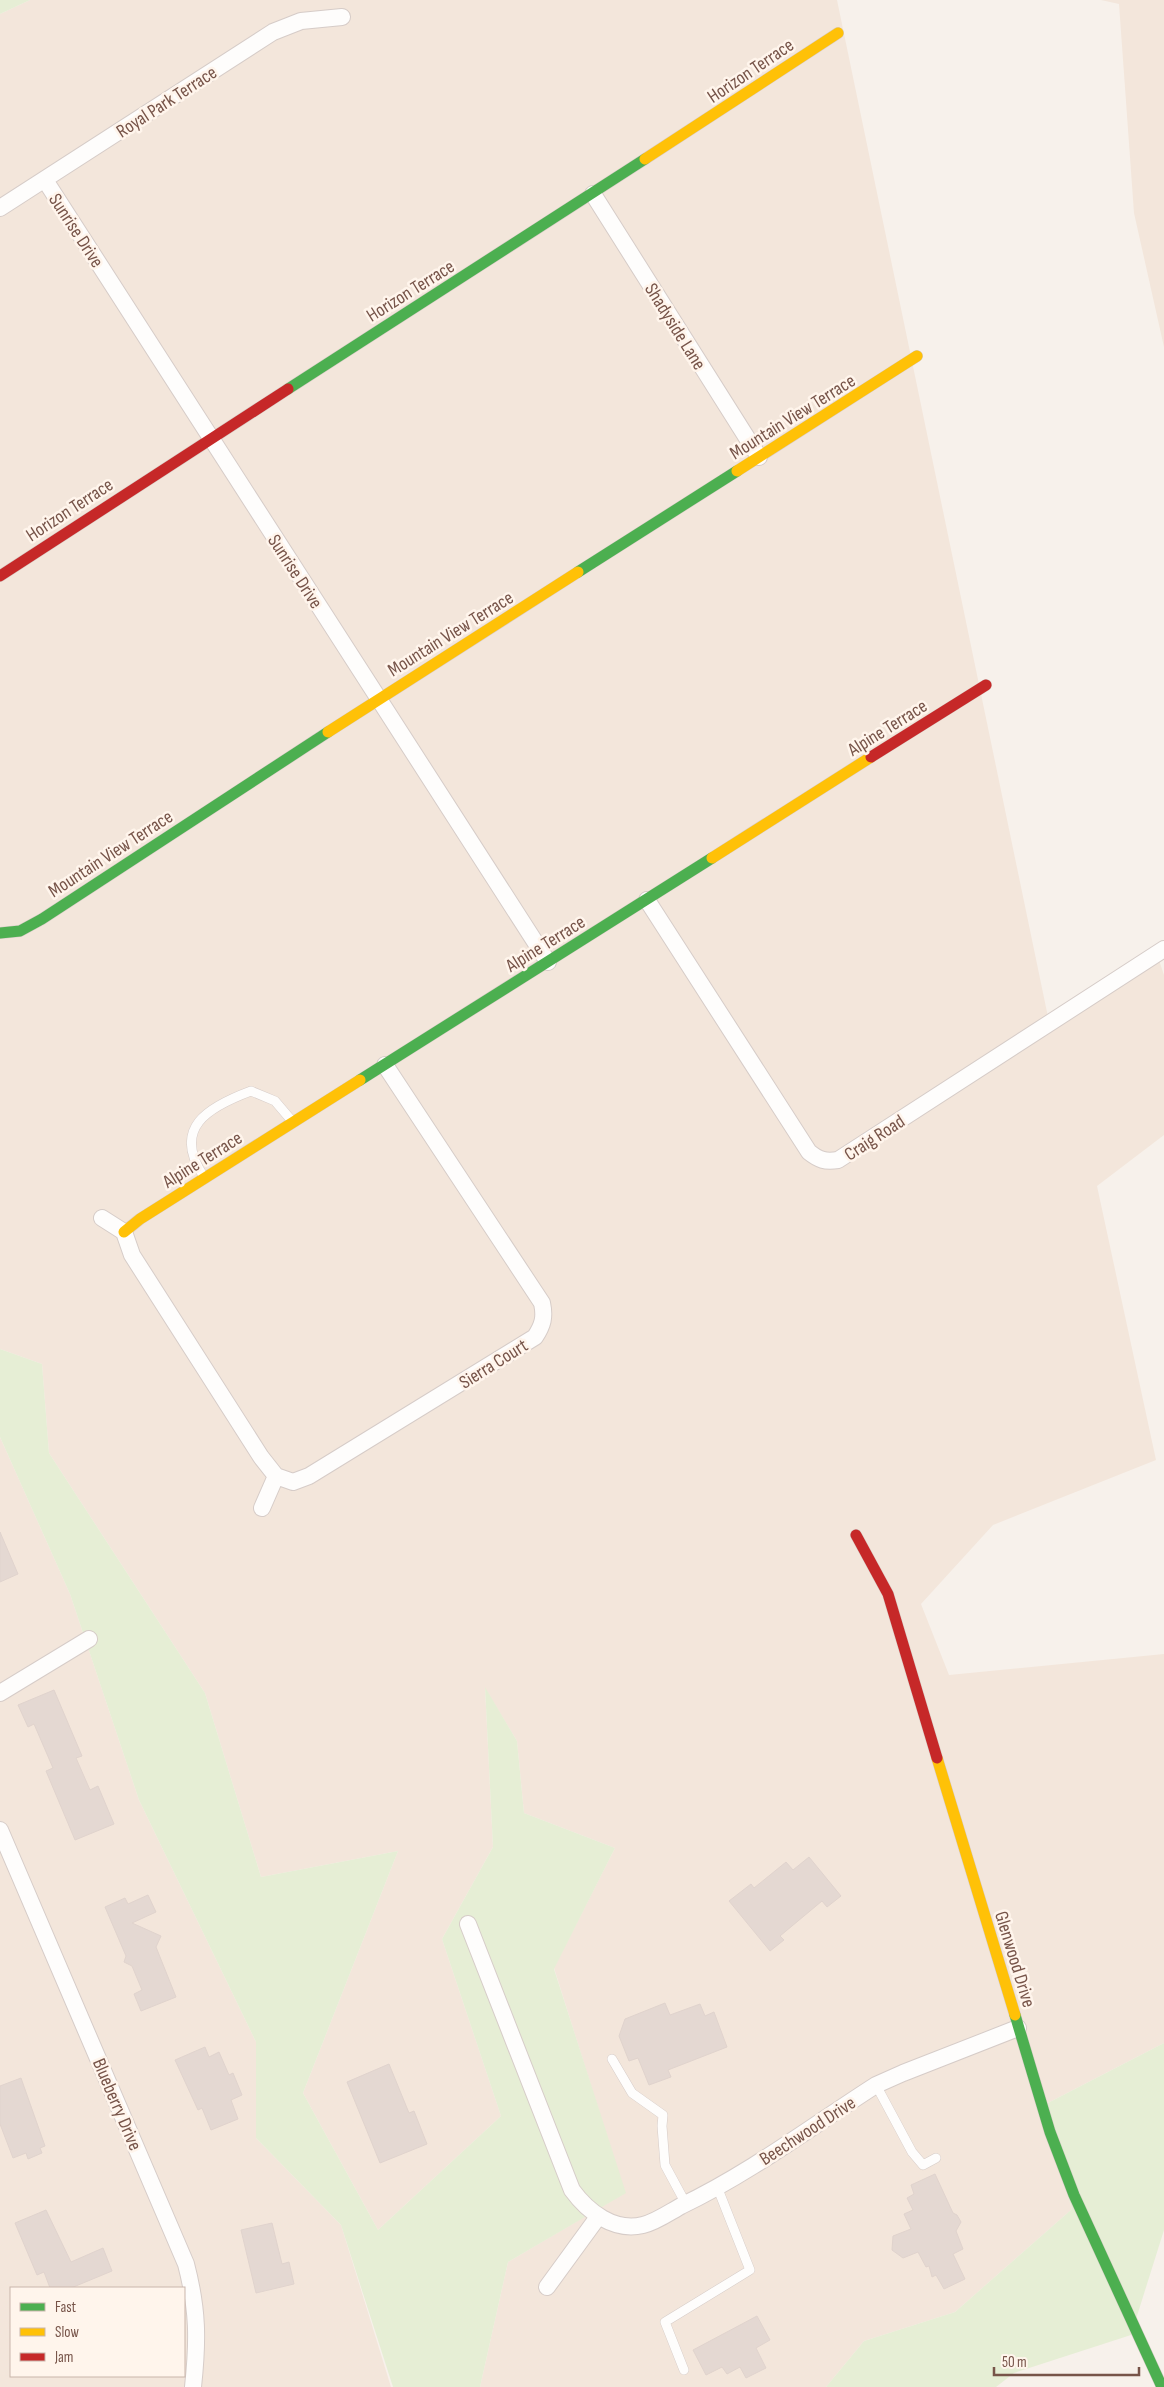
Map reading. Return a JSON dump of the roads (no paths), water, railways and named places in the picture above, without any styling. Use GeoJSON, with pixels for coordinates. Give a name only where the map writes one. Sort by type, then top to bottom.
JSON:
{"type":"FeatureCollection","features":[{"type":"Feature","properties":{"kind":"street","name":"Royal Park Terrace"},"geometry":{"type":"LineString","coordinates":[[0,208],[273,32],[301,21],[342,17]]}},
{"type":"Feature","properties":{"kind":"street","name":"Horizon Terrace"},"geometry":{"type":"LineString","coordinates":[[0,576],[210,437],[593,194],[838,33]]}},
{"type":"Feature","properties":{"kind":"street","name":"Sunrise Drive"},"geometry":{"type":"LineString","coordinates":[[45,180],[548,962]]}},
{"type":"Feature","properties":{"kind":"street","name":"Shadyside Lane"},"geometry":{"type":"LineString","coordinates":[[593,194],[758,457]]}},
{"type":"Feature","properties":{"kind":"street","name":"Mountain View Terrace"},"geometry":{"type":"LineString","coordinates":[[0,933],[20,932],[42,919],[379,699],[918,356]]}},
{"type":"Feature","properties":{"kind":"street","name":"Alpine Terrace"},"geometry":{"type":"LineString","coordinates":[[124,1232],[140,1219],[986,685]]}},
{"type":"Feature","properties":{"kind":"street","name":"Craig Road"},"geometry":{"type":"LineString","coordinates":[[647,900],[809,1152],[817,1159],[827,1162],[838,1160],[1164,949]]}},
{"type":"Feature","properties":{"kind":"street","name":"Sierra Court"},"geometry":{"type":"LineString","coordinates":[[276,1476],[293,1482],[309,1476],[535,1337],[542,1327],[545,1314],[542,1303],[385,1065]]}},
{"type":"Feature","properties":{"kind":"street"},"geometry":{"type":"LineString","coordinates":[[102,1218],[124,1232],[132,1254],[260,1457],[276,1476],[262,1508]]}},
{"type":"Feature","properties":{"kind":"street","name":"Glenwood Drive"},"geometry":{"type":"LineString","coordinates":[[856,1535],[888,1594],[1050,2132],[1074,2195],[1162,2387]]}},
{"type":"Feature","properties":{"kind":"street"},"geometry":{"type":"LineString","coordinates":[[0,1693],[90,1639]]}},
{"type":"Feature","properties":{"kind":"street","name":"Blueberry Drive"},"geometry":{"type":"LineString","coordinates":[[0,1830],[186,2264],[194,2292],[197,2321],[192,2387]]}},
{"type":"Feature","properties":{"kind":"street","name":"Beechwood Drive"},"geometry":{"type":"LineString","coordinates":[[468,1924],[572,2190],[583,2205],[598,2217],[626,2225],[643,2225],[718,2189],[876,2085],[903,2072],[1018,2028]]}},
{"type":"Feature","properties":{"kind":"street"},"geometry":{"type":"LineString","coordinates":[[547,2287],[598,2217]]}},
{"type":"Feature","properties":{"kind":"lane"},"geometry":{"type":"LineString","coordinates":[[205,1179],[197,1168],[190,1145],[196,1127],[206,1112],[224,1101],[251,1091],[274,1100],[294,1123]]}},
{"type":"Feature","properties":{"kind":"lane"},"geometry":{"type":"LineString","coordinates":[[612,2059],[632,2093],[663,2115],[665,2165],[686,2204]]}},
{"type":"Feature","properties":{"kind":"lane"},"geometry":{"type":"LineString","coordinates":[[876,2085],[912,2152],[923,2165],[936,2158]]}},
{"type":"Feature","properties":{"kind":"lane"},"geometry":{"type":"LineString","coordinates":[[684,2370],[664,2322],[750,2270],[718,2189]]}}]}
